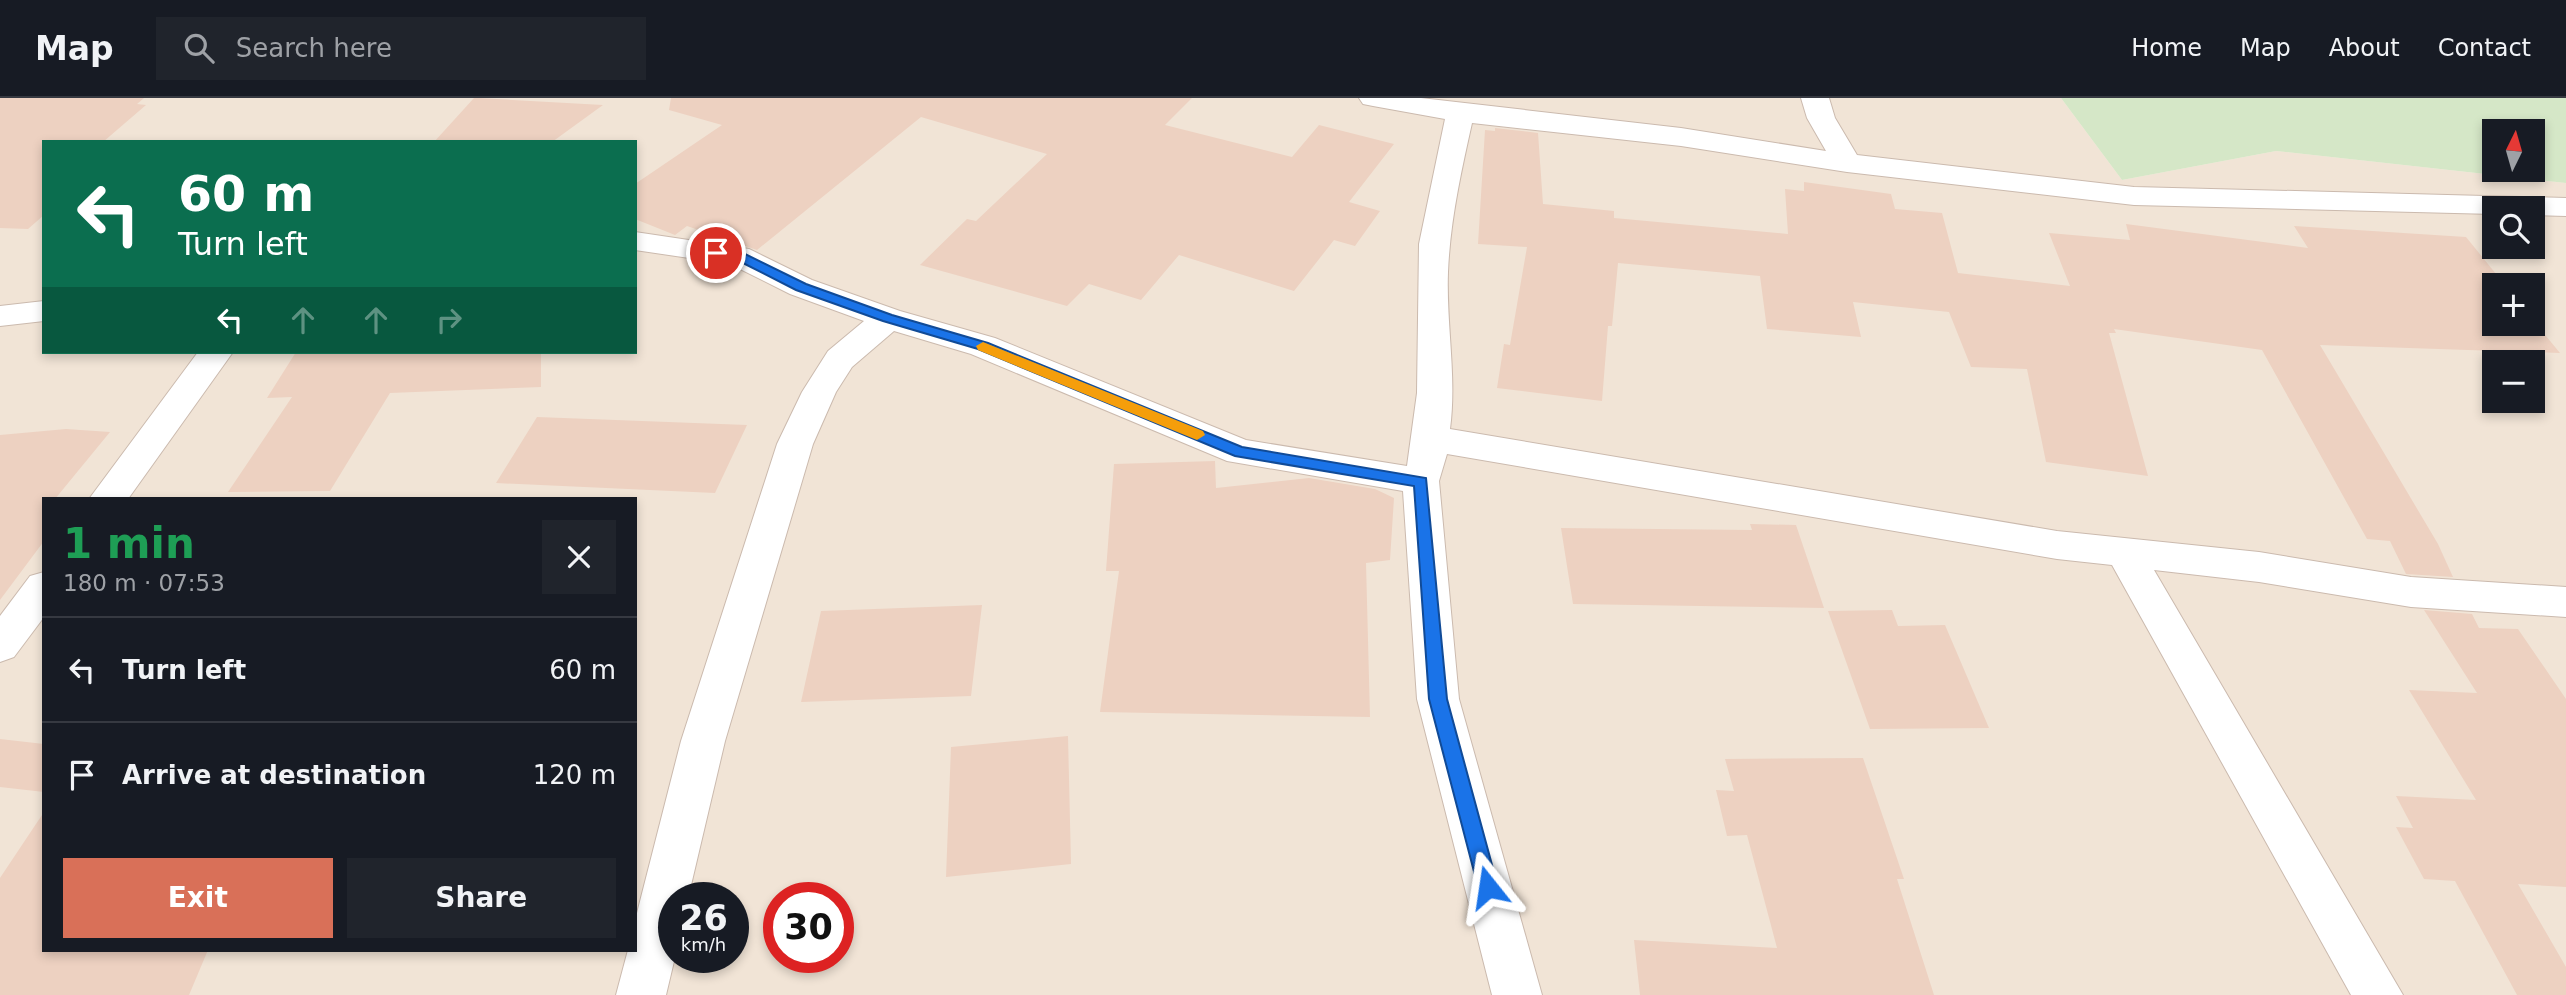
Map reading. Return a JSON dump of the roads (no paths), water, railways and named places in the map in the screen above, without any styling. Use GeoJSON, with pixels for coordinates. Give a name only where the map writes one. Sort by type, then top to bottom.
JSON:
{"type":"FeatureCollection","features":[{"type":"Feature","properties":{"kind":"street"},"geometry":{"type":"LineString","coordinates":[[1373,98],[1460,113],[1681,136],[1847,163],[2134,196],[2298,198],[2566,207]]}},
{"type":"Feature","properties":{"kind":"street"},"geometry":{"type":"LineString","coordinates":[[1815,98],[1821,118],[1847,163]]}},
{"type":"Feature","properties":{"kind":"street"},"geometry":{"type":"LineString","coordinates":[[1460,113],[1434,245],[1432,322],[1436,391],[1433,439],[1421,481],[1438,699],[1517,995]]}},
{"type":"Feature","properties":{"kind":"street"},"geometry":{"type":"LineString","coordinates":[[637,241],[738,256],[801,287],[888,318],[983,346],[1240,452],[1421,481]]}},
{"type":"Feature","properties":{"kind":"street"},"geometry":{"type":"LineString","coordinates":[[0,316],[42,311]]}},
{"type":"Feature","properties":{"kind":"street"},"geometry":{"type":"LineString","coordinates":[[642,995],[703,741],[795,444],[819,393],[840,359],[888,318]]}},
{"type":"Feature","properties":{"kind":"street"},"geometry":{"type":"LineString","coordinates":[[109,497],[215,354]]}},
{"type":"Feature","properties":{"kind":"street"},"geometry":{"type":"LineString","coordinates":[[1433,439],[2057,545],[2259,567],[2411,592],[2566,602]]}},
{"type":"Feature","properties":{"kind":"street"},"geometry":{"type":"LineString","coordinates":[[2124,553],[2378,995]]}},
{"type":"Feature","properties":{"kind":"street"},"geometry":{"type":"LineString","coordinates":[[0,646],[42,590]]}}]}
